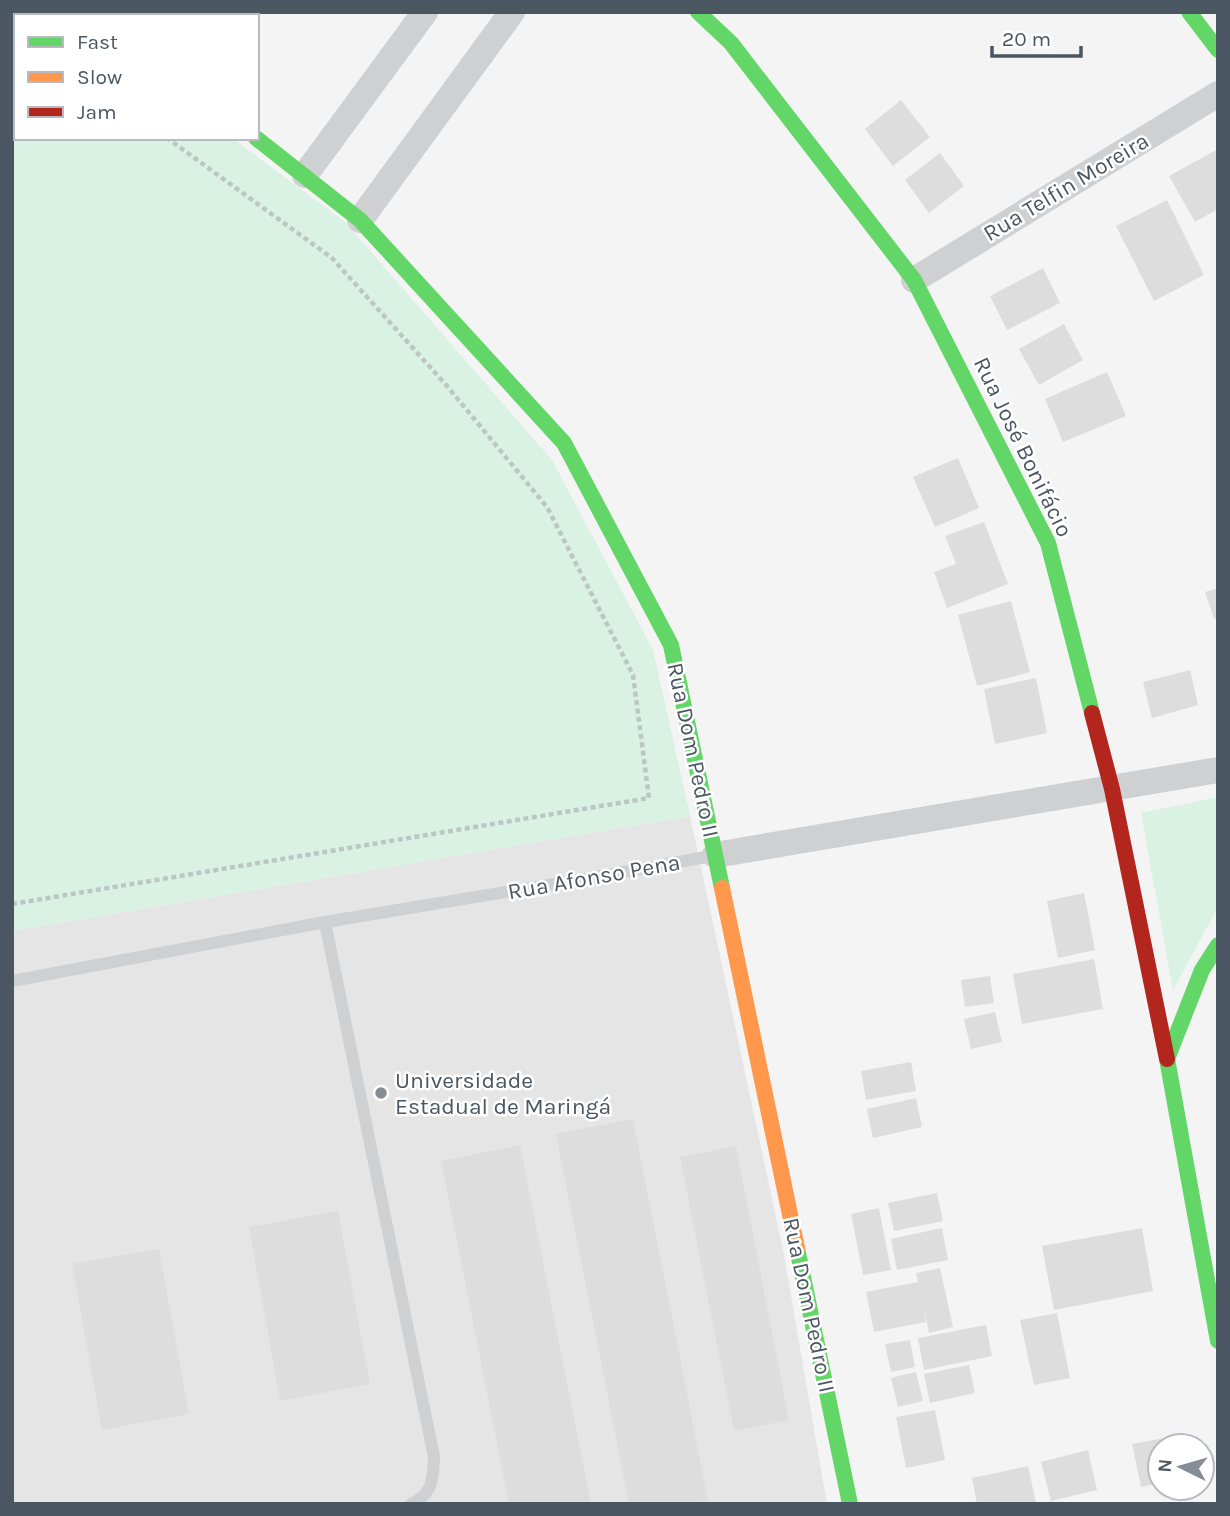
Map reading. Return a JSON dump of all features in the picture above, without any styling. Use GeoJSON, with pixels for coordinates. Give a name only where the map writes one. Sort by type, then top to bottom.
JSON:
{"type":"FeatureCollection","features":[{"type":"Feature","properties":{"kind":"street"},"geometry":{"type":"LineString","coordinates":[[305,175],[425,12]]}},
{"type":"Feature","properties":{"kind":"street"},"geometry":{"type":"LineString","coordinates":[[360,220],[512,12]]}},
{"type":"Feature","properties":{"kind":"street","name":"Rua José Bonifácio"},"geometry":{"type":"LineString","coordinates":[[698,12],[732,43],[914,280],[1048,543],[1112,789],[1167,1059],[1218,1341]]}},
{"type":"Feature","properties":{"kind":"street"},"geometry":{"type":"LineString","coordinates":[[1189,12],[1218,50]]}},
{"type":"Feature","properties":{"kind":"street","name":"Rua Telfin Moreira"},"geometry":{"type":"LineString","coordinates":[[914,280],[1218,94]]}},
{"type":"Feature","properties":{"kind":"street","name":"Rua Dom Pedro II"},"geometry":{"type":"LineString","coordinates":[[259,140],[360,220],[564,443],[671,645],[850,1504]]}},
{"type":"Feature","properties":{"kind":"street","name":"Rua Afonso Pena"},"geometry":{"type":"LineString","coordinates":[[715,855],[1218,770]]}},
{"type":"Feature","properties":{"kind":"street"},"geometry":{"type":"LineString","coordinates":[[1167,1059],[1202,970],[1218,945]]}},
{"type":"Feature","properties":{"kind":"lane","name":"Rua Afonso Pena"},"geometry":{"type":"LineString","coordinates":[[12,981],[326,922],[715,855]]}},
{"type":"Feature","properties":{"kind":"lane"},"geometry":{"type":"LineString","coordinates":[[326,922],[434,1457],[430,1488],[422,1499],[411,1504]]}},
{"type":"Feature","properties":{"kind":"path"},"geometry":{"type":"LineString","coordinates":[[12,904],[649,798],[633,675],[547,507],[447,386],[332,258],[170,140]]}},
{"type":"Feature","properties":{"kind":"shaded area","name":"Universidade Estadual de Maringá"},"geometry":{"type":"Polygon","coordinates":[[[690,816],[784,1255],[827,1504],[12,1504],[12,931],[690,816]]]}},
{"type":"Feature","properties":{"kind":"green space"},"geometry":{"type":"Polygon","coordinates":[[[12,12],[63,12],[65,14],[14,14],[14,140],[235,140],[345,222],[552,460],[653,650],[690,816],[12,931],[12,12]]]}},
{"type":"Feature","properties":{"kind":"green space"},"geometry":{"type":"Polygon","coordinates":[[[1218,797],[1218,907],[1173,990],[1141,813],[1218,797]]]}},
{"type":"Feature","properties":{"kind":"building"},"geometry":{"type":"Polygon","coordinates":[[[901,100],[930,137],[893,166],[865,129],[901,100]]]}},
{"type":"Feature","properties":{"kind":"building"},"geometry":{"type":"Polygon","coordinates":[[[1218,149],[1218,209],[1195,222],[1169,176],[1218,149]]]}},
{"type":"Feature","properties":{"kind":"building"},"geometry":{"type":"Polygon","coordinates":[[[940,153],[964,186],[929,213],[905,180],[940,153]]]}},
{"type":"Feature","properties":{"kind":"building"},"geometry":{"type":"Polygon","coordinates":[[[1167,200],[1204,275],[1154,301],[1116,226],[1167,200]]]}},
{"type":"Feature","properties":{"kind":"building"},"geometry":{"type":"Polygon","coordinates":[[[1043,268],[1060,303],[1007,330],[990,296],[1043,268]]]}},
{"type":"Feature","properties":{"kind":"building"},"geometry":{"type":"Polygon","coordinates":[[[1064,324],[1083,360],[1039,385],[1019,349],[1064,324]]]}},
{"type":"Feature","properties":{"kind":"building"},"geometry":{"type":"Polygon","coordinates":[[[1107,372],[1126,416],[1063,442],[1045,399],[1107,372]]]}},
{"type":"Feature","properties":{"kind":"building"},"geometry":{"type":"Polygon","coordinates":[[[958,458],[979,508],[935,527],[913,477],[958,458]]]}},
{"type":"Feature","properties":{"kind":"building"},"geometry":{"type":"Polygon","coordinates":[[[984,522],[1008,584],[947,608],[934,572],[956,564],[945,536],[984,522]]]}},
{"type":"Feature","properties":{"kind":"building"},"geometry":{"type":"Polygon","coordinates":[[[1218,588],[1218,618],[1214,619],[1205,592],[1218,588]]]}},
{"type":"Feature","properties":{"kind":"building"},"geometry":{"type":"Polygon","coordinates":[[[1011,601],[1030,672],[977,686],[958,615],[1011,601]]]}},
{"type":"Feature","properties":{"kind":"building"},"geometry":{"type":"Polygon","coordinates":[[[1190,670],[1198,705],[1152,718],[1143,682],[1190,670]]]}},
{"type":"Feature","properties":{"kind":"building"},"geometry":{"type":"Polygon","coordinates":[[[1036,678],[1047,733],[995,744],[984,689],[1036,678]]]}},
{"type":"Feature","properties":{"kind":"building"},"geometry":{"type":"Polygon","coordinates":[[[1084,893],[1095,950],[1058,958],[1047,901],[1084,893]]]}},
{"type":"Feature","properties":{"kind":"building"},"geometry":{"type":"Polygon","coordinates":[[[1094,959],[1103,1009],[1022,1024],[1013,974],[1094,959]]]}},
{"type":"Feature","properties":{"kind":"building"},"geometry":{"type":"Polygon","coordinates":[[[990,976],[994,1003],[965,1007],[961,980],[990,976]]]}},
{"type":"Feature","properties":{"kind":"building"},"geometry":{"type":"Polygon","coordinates":[[[995,1012],[1002,1042],[971,1049],[964,1019],[995,1012]]]}},
{"type":"Feature","properties":{"kind":"building"},"geometry":{"type":"Polygon","coordinates":[[[911,1062],[916,1091],[866,1100],[861,1071],[911,1062]]]}},
{"type":"Feature","properties":{"kind":"building"},"geometry":{"type":"Polygon","coordinates":[[[916,1098],[922,1127],[873,1138],[867,1109],[916,1098]]]}},
{"type":"Feature","properties":{"kind":"building"},"geometry":{"type":"Polygon","coordinates":[[[633,1119],[708,1500],[692,1504],[629,1504],[556,1134],[633,1119]]]}},
{"type":"Feature","properties":{"kind":"building"},"geometry":{"type":"Polygon","coordinates":[[[520,1145],[591,1504],[509,1504],[441,1161],[520,1145]]]}},
{"type":"Feature","properties":{"kind":"building"},"geometry":{"type":"Polygon","coordinates":[[[736,1146],[789,1420],[734,1431],[680,1157],[736,1146]]]}},
{"type":"Feature","properties":{"kind":"building"},"geometry":{"type":"Polygon","coordinates":[[[937,1193],[943,1221],[894,1231],[888,1203],[937,1193]]]}},
{"type":"Feature","properties":{"kind":"building"},"geometry":{"type":"Polygon","coordinates":[[[879,1208],[891,1270],[863,1275],[851,1214],[879,1208]]]}},
{"type":"Feature","properties":{"kind":"building"},"geometry":{"type":"Polygon","coordinates":[[[338,1211],[370,1384],[280,1401],[249,1227],[338,1211]]]}},
{"type":"Feature","properties":{"kind":"building"},"geometry":{"type":"Polygon","coordinates":[[[942,1228],[948,1260],[897,1270],[891,1239],[942,1228]]]}},
{"type":"Feature","properties":{"kind":"building"},"geometry":{"type":"Polygon","coordinates":[[[1142,1228],[1153,1291],[1054,1310],[1042,1246],[1142,1228]]]}},
{"type":"Feature","properties":{"kind":"building"},"geometry":{"type":"Polygon","coordinates":[[[159,1249],[189,1414],[102,1430],[72,1264],[159,1249]]]}},
{"type":"Feature","properties":{"kind":"building"},"geometry":{"type":"Polygon","coordinates":[[[940,1268],[953,1327],[929,1333],[924,1307],[926,1322],[874,1332],[866,1292],[918,1282],[916,1273],[940,1268]]]}},
{"type":"Feature","properties":{"kind":"building"},"geometry":{"type":"Polygon","coordinates":[[[1057,1313],[1070,1378],[1034,1385],[1020,1320],[1057,1313]]]}},
{"type":"Feature","properties":{"kind":"building"},"geometry":{"type":"Polygon","coordinates":[[[986,1325],[992,1356],[924,1370],[918,1338],[986,1325]]]}},
{"type":"Feature","properties":{"kind":"building"},"geometry":{"type":"Polygon","coordinates":[[[910,1340],[915,1367],[891,1372],[885,1344],[910,1340]]]}},
{"type":"Feature","properties":{"kind":"building"},"geometry":{"type":"Polygon","coordinates":[[[969,1365],[975,1393],[930,1403],[924,1374],[969,1365]]]}},
{"type":"Feature","properties":{"kind":"building"},"geometry":{"type":"Polygon","coordinates":[[[916,1372],[923,1401],[898,1407],[891,1378],[916,1372]]]}},
{"type":"Feature","properties":{"kind":"building"},"geometry":{"type":"Polygon","coordinates":[[[935,1410],[945,1460],[906,1468],[896,1417],[935,1410]]]}},
{"type":"Feature","properties":{"kind":"building"},"geometry":{"type":"Polygon","coordinates":[[[1146,1441],[1146,1486],[1141,1487],[1132,1444],[1146,1441]]]}},
{"type":"Feature","properties":{"kind":"building"},"geometry":{"type":"Polygon","coordinates":[[[1088,1450],[1097,1490],[1051,1501],[1041,1462],[1088,1450]]]}},
{"type":"Feature","properties":{"kind":"building"},"geometry":{"type":"Polygon","coordinates":[[[1028,1466],[1036,1503],[977,1504],[972,1478],[1028,1466]]]}},
{"type":"Feature","properties":{"kind":"traffic: fast"},"geometry":{"type":"LineString","coordinates":[[698,12],[731,43],[914,280],[1048,543],[1092,713]]}},
{"type":"Feature","properties":{"kind":"traffic: fast"},"geometry":{"type":"LineString","coordinates":[[1189,12],[1218,50]]}},
{"type":"Feature","properties":{"kind":"traffic: fast"},"geometry":{"type":"LineString","coordinates":[[259,140],[360,220],[564,443],[671,645],[722,888]]}},
{"type":"Feature","properties":{"kind":"traffic: fast"},"geometry":{"type":"LineString","coordinates":[[1218,945],[1202,970],[1167,1059],[1218,1341]]}},
{"type":"Feature","properties":{"kind":"traffic: fast"},"geometry":{"type":"LineString","coordinates":[[797,1248],[850,1504]]}},
{"type":"Feature","properties":{"kind":"traffic: slow"},"geometry":{"type":"LineString","coordinates":[[722,888],[797,1248]]}},
{"type":"Feature","properties":{"kind":"traffic: jam"},"geometry":{"type":"LineString","coordinates":[[1092,713],[1112,789],[1167,1059]]}},
{"type":"Feature","properties":{"kind":"place","name":"Universidade Estadual de Maringá"},"geometry":{"type":"Point","coordinates":[381,1093]}}]}
